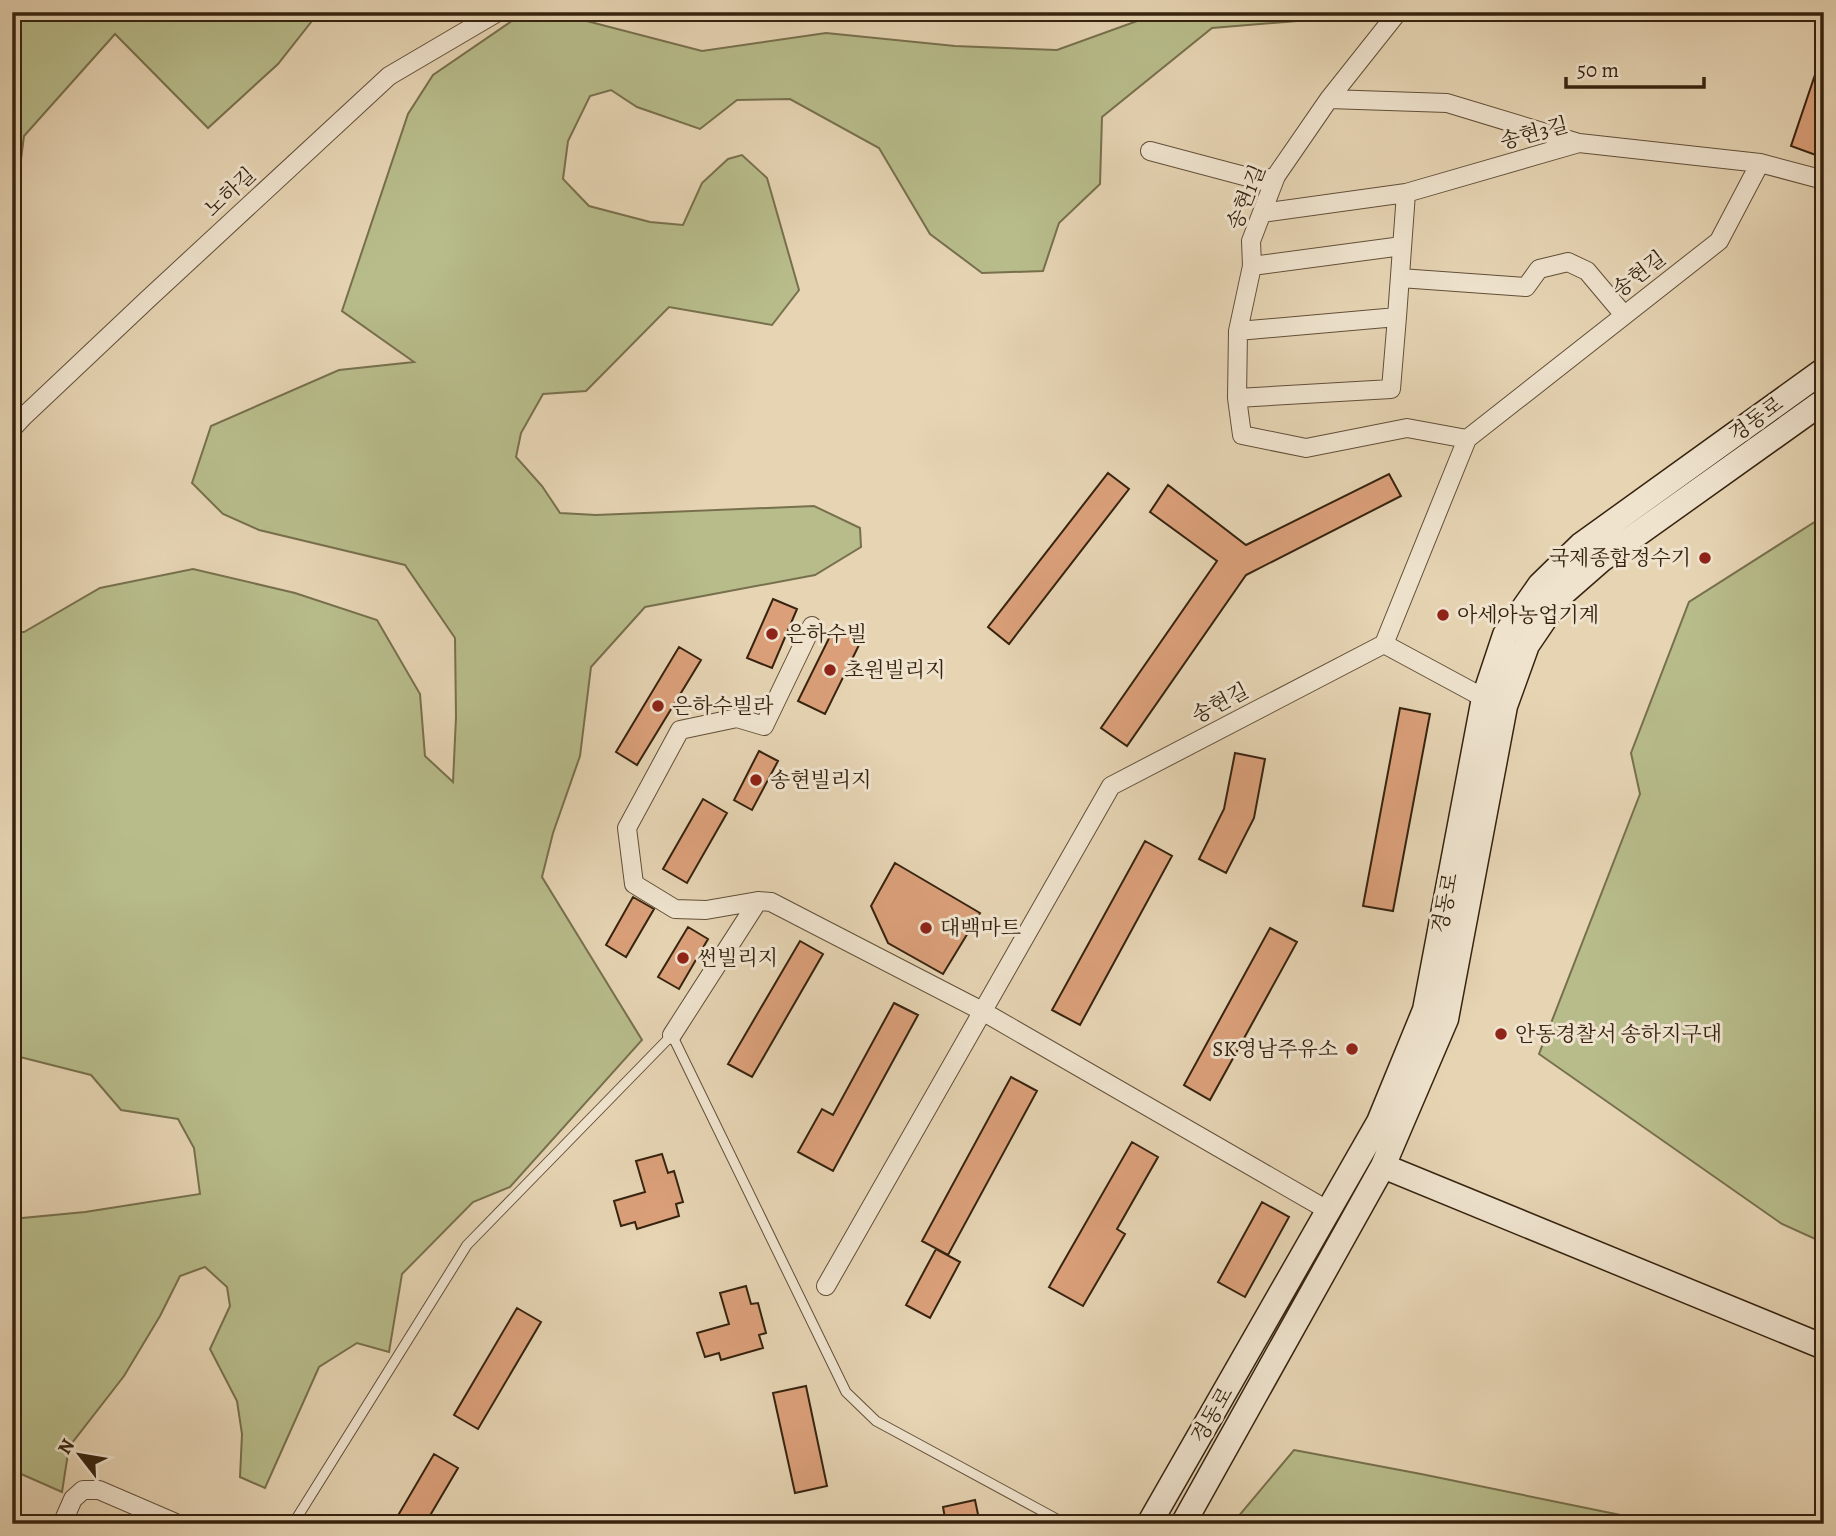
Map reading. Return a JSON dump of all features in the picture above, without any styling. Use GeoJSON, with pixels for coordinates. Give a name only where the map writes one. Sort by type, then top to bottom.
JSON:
{"type":"FeatureCollection","features":[{"type":"Feature","properties":{"kind":"street","name":"노하길"},"geometry":{"type":"LineString","coordinates":[[12,429],[389,76],[498,12]]}},
{"type":"Feature","properties":{"kind":"street","name":"송현1길"},"geometry":{"type":"LineString","coordinates":[[1398,12],[1329,99],[1276,176],[1251,241],[1252,266],[1238,331],[1237,398],[1242,435],[1306,448],[1407,428],[1467,439]]}},
{"type":"Feature","properties":{"kind":"street"},"geometry":{"type":"LineString","coordinates":[[1329,99],[1447,103],[1578,143]]}},
{"type":"Feature","properties":{"kind":"street","name":"송현3길"},"geometry":{"type":"LineString","coordinates":[[1262,213],[1406,193],[1578,143],[1760,163]]}},
{"type":"Feature","properties":{"kind":"street"},"geometry":{"type":"LineString","coordinates":[[1150,151],[1263,181],[1276,176]]}},
{"type":"Feature","properties":{"kind":"street"},"geometry":{"type":"LineString","coordinates":[[1760,163],[1824,180]]}},
{"type":"Feature","properties":{"kind":"street","name":"송현길"},"geometry":{"type":"LineString","coordinates":[[826,1286],[1111,786],[1384,644],[1467,439],[1718,241],[1760,163]]}},
{"type":"Feature","properties":{"kind":"street"},"geometry":{"type":"LineString","coordinates":[[1237,398],[1391,389],[1406,193]]}},
{"type":"Feature","properties":{"kind":"street"},"geometry":{"type":"LineString","coordinates":[[1252,266],[1402,246]]}},
{"type":"Feature","properties":{"kind":"street"},"geometry":{"type":"LineString","coordinates":[[1400,278],[1526,287],[1539,269],[1568,262],[1587,271],[1624,315]]}},
{"type":"Feature","properties":{"kind":"street"},"geometry":{"type":"LineString","coordinates":[[1238,331],[1397,317]]}},
{"type":"Feature","properties":{"kind":"street","name":"경동로"},"geometry":{"type":"LineString","coordinates":[[1149,1524],[1379,1122],[1425,1010],[1484,698],[1505,635],[1540,585],[1581,545],[1824,370]]}},
{"type":"Feature","properties":{"kind":"street","name":"경동로"},"geometry":{"type":"LineString","coordinates":[[1184,1524],[1383,1166],[1446,1019],[1504,706],[1527,645],[1561,595],[1601,560],[1824,401]]}},
{"type":"Feature","properties":{"kind":"street"},"geometry":{"type":"LineString","coordinates":[[812,626],[764,726],[737,718],[680,730],[627,828],[634,884],[675,908],[706,910],[758,901],[771,902],[982,1012],[1329,1211]]}},
{"type":"Feature","properties":{"kind":"street"},"geometry":{"type":"LineString","coordinates":[[1384,644],[1484,698]]}},
{"type":"Feature","properties":{"kind":"street"},"geometry":{"type":"LineString","coordinates":[[672,1035],[758,901]]}},
{"type":"Feature","properties":{"kind":"street"},"geometry":{"type":"LineString","coordinates":[[1383,1166],[1824,1347]]}},
{"type":"Feature","properties":{"kind":"street"},"geometry":{"type":"LineString","coordinates":[[62,1524],[73,1499],[83,1490],[99,1490],[178,1524]]}},
{"type":"Feature","properties":{"kind":"lane"},"geometry":{"type":"LineString","coordinates":[[293,1524],[467,1245],[672,1035],[846,1392],[876,1421],[1066,1524]]}},
{"type":"Feature","properties":{"kind":"green space"},"geometry":{"type":"Polygon","coordinates":[[[12,12],[319,12],[278,64],[208,128],[115,34],[24,136],[12,229],[12,12]]]}},
{"type":"Feature","properties":{"kind":"green space"},"geometry":{"type":"Polygon","coordinates":[[[525,12],[552,12],[702,51],[826,33],[955,46],[1057,50],[1162,12],[1318,12],[1310,20],[1212,28],[1102,117],[1100,184],[1059,223],[1043,271],[982,273],[930,234],[879,148],[790,99],[737,100],[700,129],[637,107],[611,90],[590,96],[568,141],[563,179],[589,206],[650,222],[683,225],[702,183],[728,159],[742,155],[767,178],[799,290],[772,325],[669,307],[586,391],[543,394],[521,433],[516,457],[542,486],[560,513],[596,515],[814,506],[860,528],[861,547],[815,575],[645,607],[591,667],[580,756],[553,833],[542,877],[642,1040],[510,1187],[473,1202],[402,1274],[389,1352],[357,1343],[319,1367],[265,1488],[240,1477],[242,1434],[237,1401],[210,1349],[230,1306],[227,1287],[205,1267],[180,1276],[124,1376],[69,1447],[62,1492],[12,1470],[12,1219],[85,1212],[200,1194],[194,1148],[178,1119],[121,1110],[91,1075],[12,1055],[12,632],[24,632],[100,588],[193,569],[295,593],[377,620],[420,694],[425,756],[453,782],[455,638],[405,565],[259,530],[223,514],[192,483],[211,426],[339,370],[414,362],[342,311],[408,114],[433,75],[525,12]]]}},
{"type":"Feature","properties":{"kind":"green space"},"geometry":{"type":"Polygon","coordinates":[[[1824,516],[1824,1243],[1782,1224],[1539,1054],[1640,794],[1631,753],[1689,602],[1824,516]]]}},
{"type":"Feature","properties":{"kind":"green space"},"geometry":{"type":"Polygon","coordinates":[[[1294,1450],[1640,1519],[1647,1524],[1232,1524],[1294,1450]]]}},
{"type":"Feature","properties":{"kind":"building"},"geometry":{"type":"Polygon","coordinates":[[[1821,57],[1824,58],[1824,158],[1791,146],[1821,57]]]}},
{"type":"Feature","properties":{"kind":"building"},"geometry":{"type":"Polygon","coordinates":[[[1108,473],[1129,489],[1009,644],[988,627],[1108,473]]]}},
{"type":"Feature","properties":{"kind":"building"},"geometry":{"type":"Polygon","coordinates":[[[1389,474],[1401,496],[1246,575],[1127,746],[1101,728],[1217,561],[1150,512],[1168,485],[1246,545],[1389,474]]]}},
{"type":"Feature","properties":{"kind":"building","name":"은하수빌"},"geometry":{"type":"Polygon","coordinates":[[[773,599],[797,609],[772,668],[747,658],[773,599]]]}},
{"type":"Feature","properties":{"kind":"building","name":"초원빌리지"},"geometry":{"type":"Polygon","coordinates":[[[835,626],[862,639],[825,714],[798,701],[835,626]]]}},
{"type":"Feature","properties":{"kind":"building","name":"은하수빌라"},"geometry":{"type":"Polygon","coordinates":[[[679,647],[701,660],[637,765],[616,752],[679,647]]]}},
{"type":"Feature","properties":{"kind":"building"},"geometry":{"type":"Polygon","coordinates":[[[1400,708],[1430,714],[1393,911],[1363,906],[1400,708]]]}},
{"type":"Feature","properties":{"kind":"building","name":"송현빌리지"},"geometry":{"type":"Polygon","coordinates":[[[759,751],[778,761],[752,810],[734,800],[759,751]]]}},
{"type":"Feature","properties":{"kind":"building"},"geometry":{"type":"Polygon","coordinates":[[[1235,753],[1265,759],[1254,818],[1226,873],[1199,859],[1224,809],[1235,753]]]}},
{"type":"Feature","properties":{"kind":"building"},"geometry":{"type":"Polygon","coordinates":[[[703,799],[727,813],[687,883],[663,869],[703,799]]]}},
{"type":"Feature","properties":{"kind":"building"},"geometry":{"type":"Polygon","coordinates":[[[1145,841],[1172,856],[1080,1025],[1052,1010],[1145,841]]]}},
{"type":"Feature","properties":{"kind":"building","name":"대백마트"},"geometry":{"type":"Polygon","coordinates":[[[895,863],[980,913],[943,974],[888,943],[871,906],[895,863]]]}},
{"type":"Feature","properties":{"kind":"building"},"geometry":{"type":"Polygon","coordinates":[[[633,897],[654,909],[626,957],[606,945],[633,897]]]}},
{"type":"Feature","properties":{"kind":"building","name":"썬빌리지"},"geometry":{"type":"Polygon","coordinates":[[[688,927],[708,939],[679,989],[658,977],[688,927]]]}},
{"type":"Feature","properties":{"kind":"building"},"geometry":{"type":"Polygon","coordinates":[[[1270,928],[1297,942],[1210,1100],[1184,1085],[1270,928]]]}},
{"type":"Feature","properties":{"kind":"building"},"geometry":{"type":"Polygon","coordinates":[[[800,941],[823,954],[752,1077],[728,1064],[800,941]]]}},
{"type":"Feature","properties":{"kind":"building"},"geometry":{"type":"Polygon","coordinates":[[[894,1003],[918,1015],[833,1171],[798,1152],[822,1109],[833,1115],[894,1003]]]}},
{"type":"Feature","properties":{"kind":"building"},"geometry":{"type":"Polygon","coordinates":[[[1011,1077],[1037,1091],[948,1255],[922,1241],[1011,1077]]]}},
{"type":"Feature","properties":{"kind":"building"},"geometry":{"type":"Polygon","coordinates":[[[1132,1142],[1158,1157],[1117,1229],[1125,1234],[1083,1306],[1049,1287],[1132,1142]]]}},
{"type":"Feature","properties":{"kind":"building"},"geometry":{"type":"Polygon","coordinates":[[[662,1154],[668,1173],[674,1171],[683,1202],[676,1204],[679,1216],[637,1229],[635,1222],[621,1226],[614,1201],[645,1192],[636,1161],[662,1154]]]}},
{"type":"Feature","properties":{"kind":"building"},"geometry":{"type":"Polygon","coordinates":[[[1262,1202],[1289,1217],[1245,1297],[1218,1282],[1262,1202]]]}},
{"type":"Feature","properties":{"kind":"building"},"geometry":{"type":"Polygon","coordinates":[[[936,1249],[960,1262],[930,1318],[906,1305],[936,1249]]]}},
{"type":"Feature","properties":{"kind":"building"},"geometry":{"type":"Polygon","coordinates":[[[746,1286],[751,1304],[758,1303],[766,1333],[759,1335],[763,1348],[721,1360],[719,1353],[705,1357],[697,1333],[729,1324],[720,1293],[746,1286]]]}},
{"type":"Feature","properties":{"kind":"building"},"geometry":{"type":"Polygon","coordinates":[[[517,1308],[541,1322],[478,1429],[454,1415],[517,1308]]]}},
{"type":"Feature","properties":{"kind":"building"},"geometry":{"type":"Polygon","coordinates":[[[806,1386],[827,1486],[795,1493],[773,1393],[806,1386]]]}},
{"type":"Feature","properties":{"kind":"building"},"geometry":{"type":"Polygon","coordinates":[[[434,1454],[458,1468],[425,1524],[393,1524],[434,1454]]]}},
{"type":"Feature","properties":{"kind":"building"},"geometry":{"type":"Polygon","coordinates":[[[975,1500],[980,1524],[946,1524],[943,1507],[975,1500]]]}},
{"type":"Feature","properties":{"kind":"place","name":"국제종합정수기"},"geometry":{"type":"Point","coordinates":[1705,558]}},
{"type":"Feature","properties":{"kind":"place","name":"아세아농업기계"},"geometry":{"type":"Point","coordinates":[1443,615]}},
{"type":"Feature","properties":{"kind":"place","name":"은하수빌"},"geometry":{"type":"Point","coordinates":[772,634]}},
{"type":"Feature","properties":{"kind":"place","name":"초원빌리지"},"geometry":{"type":"Point","coordinates":[830,670]}},
{"type":"Feature","properties":{"kind":"place","name":"은하수빌라"},"geometry":{"type":"Point","coordinates":[658,706]}},
{"type":"Feature","properties":{"kind":"place","name":"송현빌리지"},"geometry":{"type":"Point","coordinates":[756,780]}},
{"type":"Feature","properties":{"kind":"place","name":"대백마트"},"geometry":{"type":"Point","coordinates":[926,928]}},
{"type":"Feature","properties":{"kind":"place","name":"썬빌리지"},"geometry":{"type":"Point","coordinates":[683,958]}},
{"type":"Feature","properties":{"kind":"place","name":"안동경찰서 송하지구대"},"geometry":{"type":"Point","coordinates":[1501,1034]}},
{"type":"Feature","properties":{"kind":"place","name":"SK영남주유소"},"geometry":{"type":"Point","coordinates":[1352,1049]}}]}
